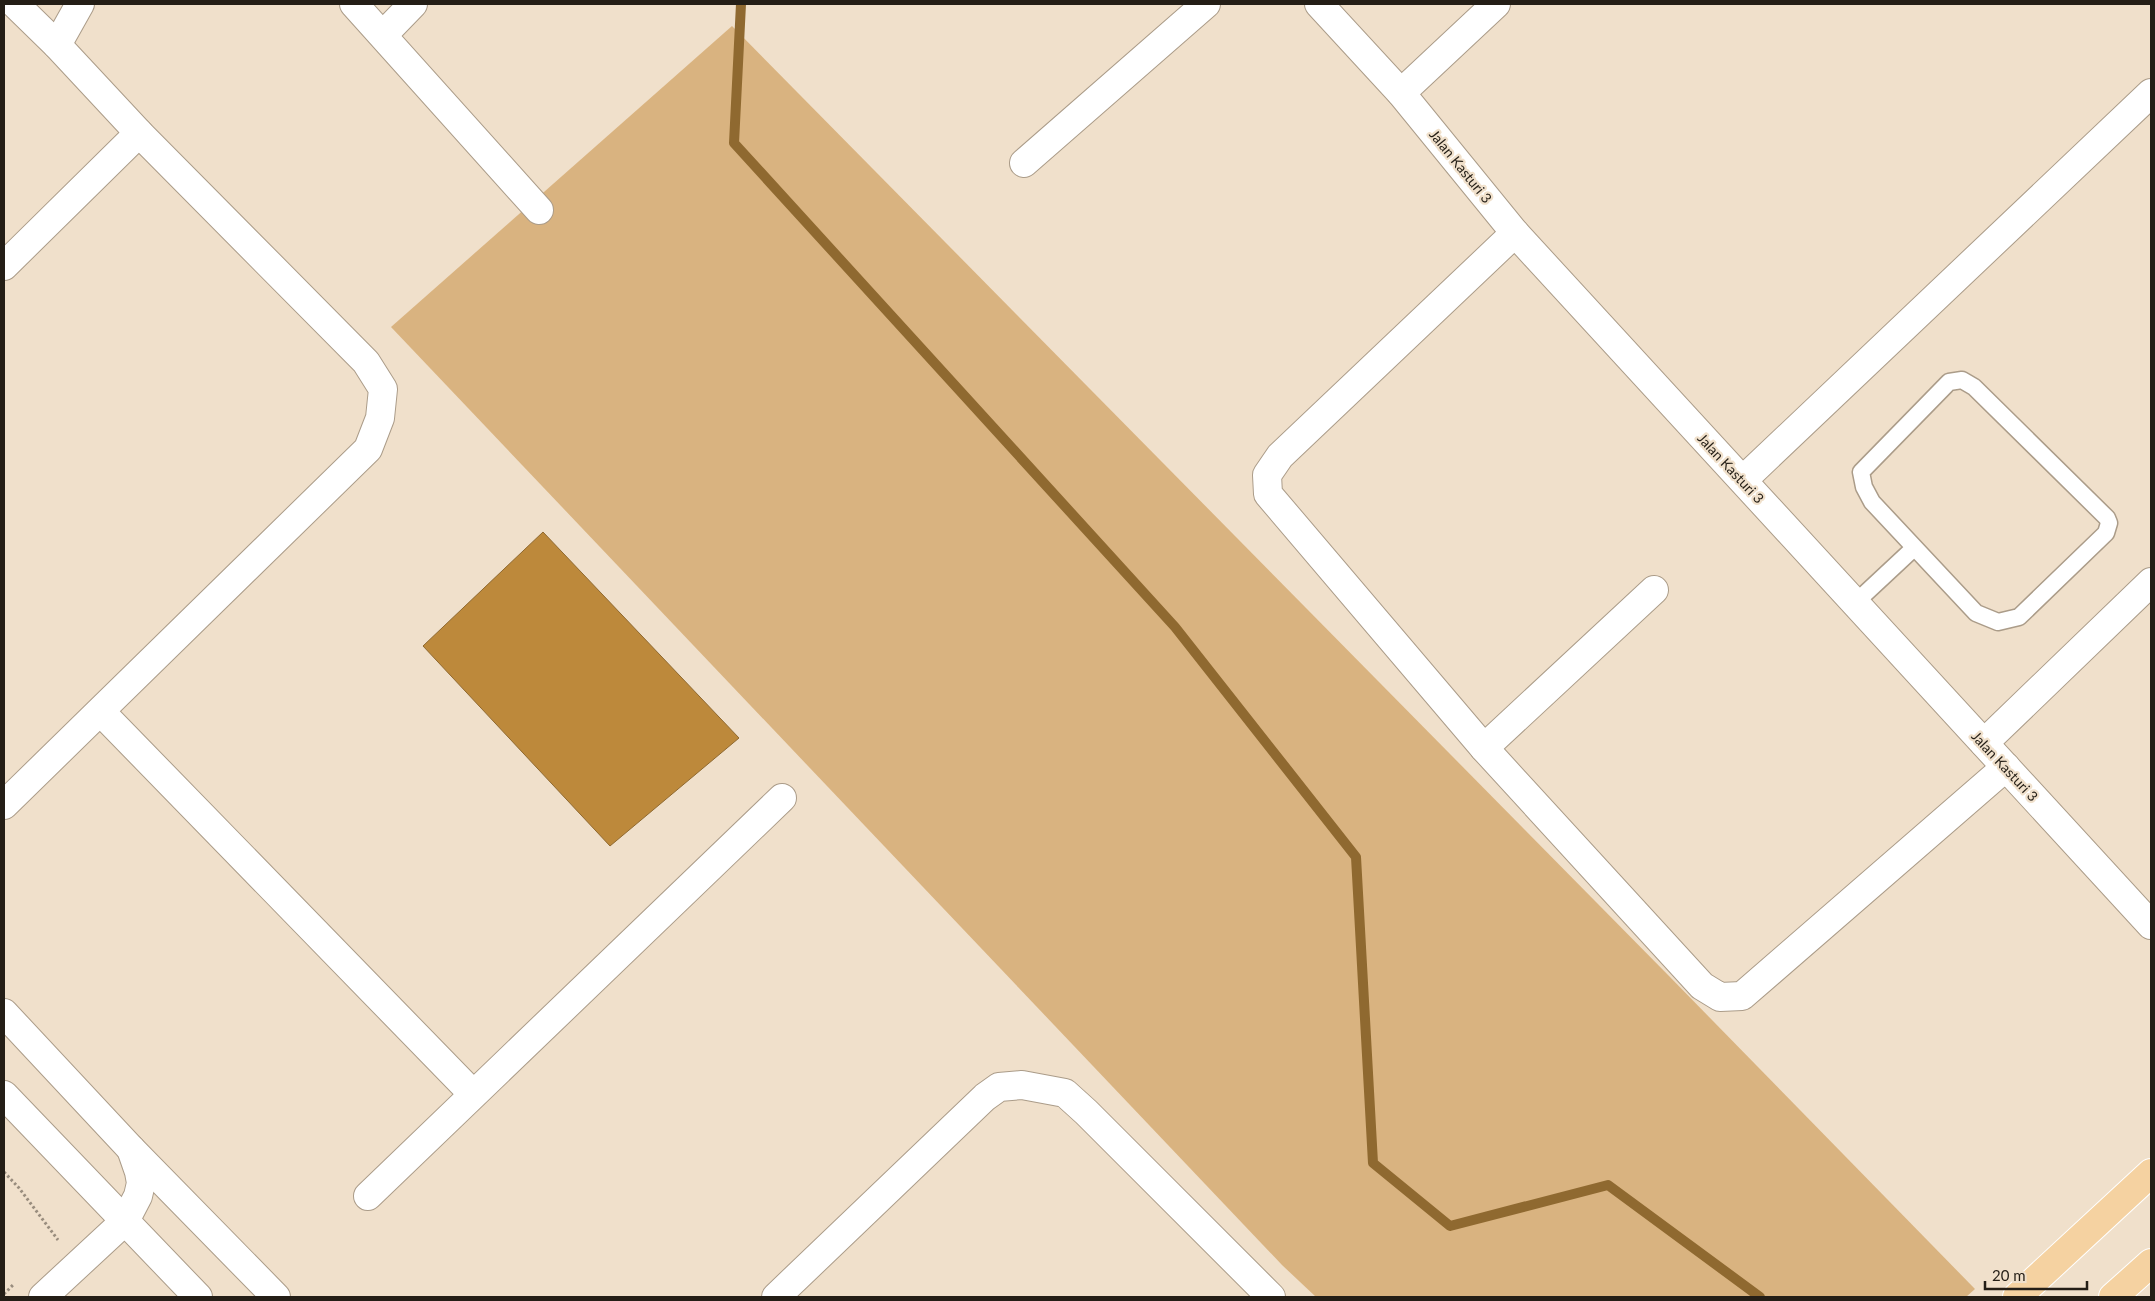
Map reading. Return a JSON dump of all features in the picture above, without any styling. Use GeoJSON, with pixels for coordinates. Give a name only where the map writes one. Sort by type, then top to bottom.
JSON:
{"type":"FeatureCollection","features":[{"type":"Feature","properties":{"kind":"main road"},"geometry":{"type":"LineString","coordinates":[[2016,1297],[2151,1173]]}},
{"type":"Feature","properties":{"kind":"main road"},"geometry":{"type":"LineString","coordinates":[[2113,1297],[2151,1263]]}},
{"type":"Feature","properties":{"kind":"street"},"geometry":{"type":"LineString","coordinates":[[4,805],[368,449],[380,418],[383,389],[366,362],[139,133],[15,4]]}},
{"type":"Feature","properties":{"kind":"street"},"geometry":{"type":"LineString","coordinates":[[57,46],[80,4]]}},
{"type":"Feature","properties":{"kind":"street"},"geometry":{"type":"LineString","coordinates":[[354,4],[383,34],[539,210]]}},
{"type":"Feature","properties":{"kind":"street"},"geometry":{"type":"LineString","coordinates":[[383,34],[413,4]]}},
{"type":"Feature","properties":{"kind":"street"},"geometry":{"type":"LineString","coordinates":[[1024,163],[1206,4]]}},
{"type":"Feature","properties":{"kind":"street","name":"Jalan Kasturi 3"},"geometry":{"type":"LineString","coordinates":[[1319,4],[1401,93],[1516,233],[2151,925]]}},
{"type":"Feature","properties":{"kind":"street"},"geometry":{"type":"LineString","coordinates":[[1401,93],[1496,4]]}},
{"type":"Feature","properties":{"kind":"street"},"geometry":{"type":"LineString","coordinates":[[1743,480],[2151,93]]}},
{"type":"Feature","properties":{"kind":"street"},"geometry":{"type":"LineString","coordinates":[[4,266],[139,133]]}},
{"type":"Feature","properties":{"kind":"street"},"geometry":{"type":"LineString","coordinates":[[1516,233],[1280,456],[1267,475],[1268,494],[1484,748],[1702,986],[1720,997],[1742,996],[2006,766]]}},
{"type":"Feature","properties":{"kind":"street"},"geometry":{"type":"LineString","coordinates":[[1984,743],[2151,582]]}},
{"type":"Feature","properties":{"kind":"street"},"geometry":{"type":"LineString","coordinates":[[1484,748],[1654,590]]}},
{"type":"Feature","properties":{"kind":"street"},"geometry":{"type":"LineString","coordinates":[[101,712],[474,1094]]}},
{"type":"Feature","properties":{"kind":"street"},"geometry":{"type":"LineString","coordinates":[[368,1196],[782,798]]}},
{"type":"Feature","properties":{"kind":"street"},"geometry":{"type":"LineString","coordinates":[[4,1012],[131,1149],[276,1297]]}},
{"type":"Feature","properties":{"kind":"street"},"geometry":{"type":"LineString","coordinates":[[776,1297],[985,1097],[999,1087],[1022,1085],[1065,1093],[1271,1297]]}},
{"type":"Feature","properties":{"kind":"street"},"geometry":{"type":"LineString","coordinates":[[4,1095],[198,1297]]}},
{"type":"Feature","properties":{"kind":"street"},"geometry":{"type":"LineString","coordinates":[[43,1297],[125,1221],[138,1196],[141,1183],[131,1149]]}},
{"type":"Feature","properties":{"kind":"lane"},"geometry":{"type":"LineString","coordinates":[[1962,380],[1974,387],[2107,518],[2109,523],[2106,533],[2019,617],[1998,622],[1976,613],[1914,548],[1872,502],[1864,487],[1861,472],[1949,382],[1962,380]]}},
{"type":"Feature","properties":{"kind":"lane"},"geometry":{"type":"LineString","coordinates":[[1855,603],[1914,548]]}},
{"type":"Feature","properties":{"kind":"path"},"geometry":{"type":"LineString","coordinates":[[4,1172],[19,1188],[59,1240],[52,1247]]}},
{"type":"Feature","properties":{"kind":"path"},"geometry":{"type":"LineString","coordinates":[[4,1294],[18,1281]]}},
{"type":"Feature","properties":{"kind":"shaded area"},"geometry":{"type":"Polygon","coordinates":[[[732,26],[1975,1289],[1966,1297],[1316,1297],[1282,1265],[391,327],[732,26]]]}},
{"type":"Feature","properties":{"kind":"shaded area"},"geometry":{"type":"Polygon","coordinates":[[[543,532],[739,738],[610,846],[423,646],[543,532]]]}},
{"type":"Feature","properties":{"kind":"waterway"},"geometry":{"type":"LineString","coordinates":[[741,4],[734,143],[1175,627],[1356,857],[1373,1163],[1450,1226],[1608,1185],[1760,1297]]}}]}
